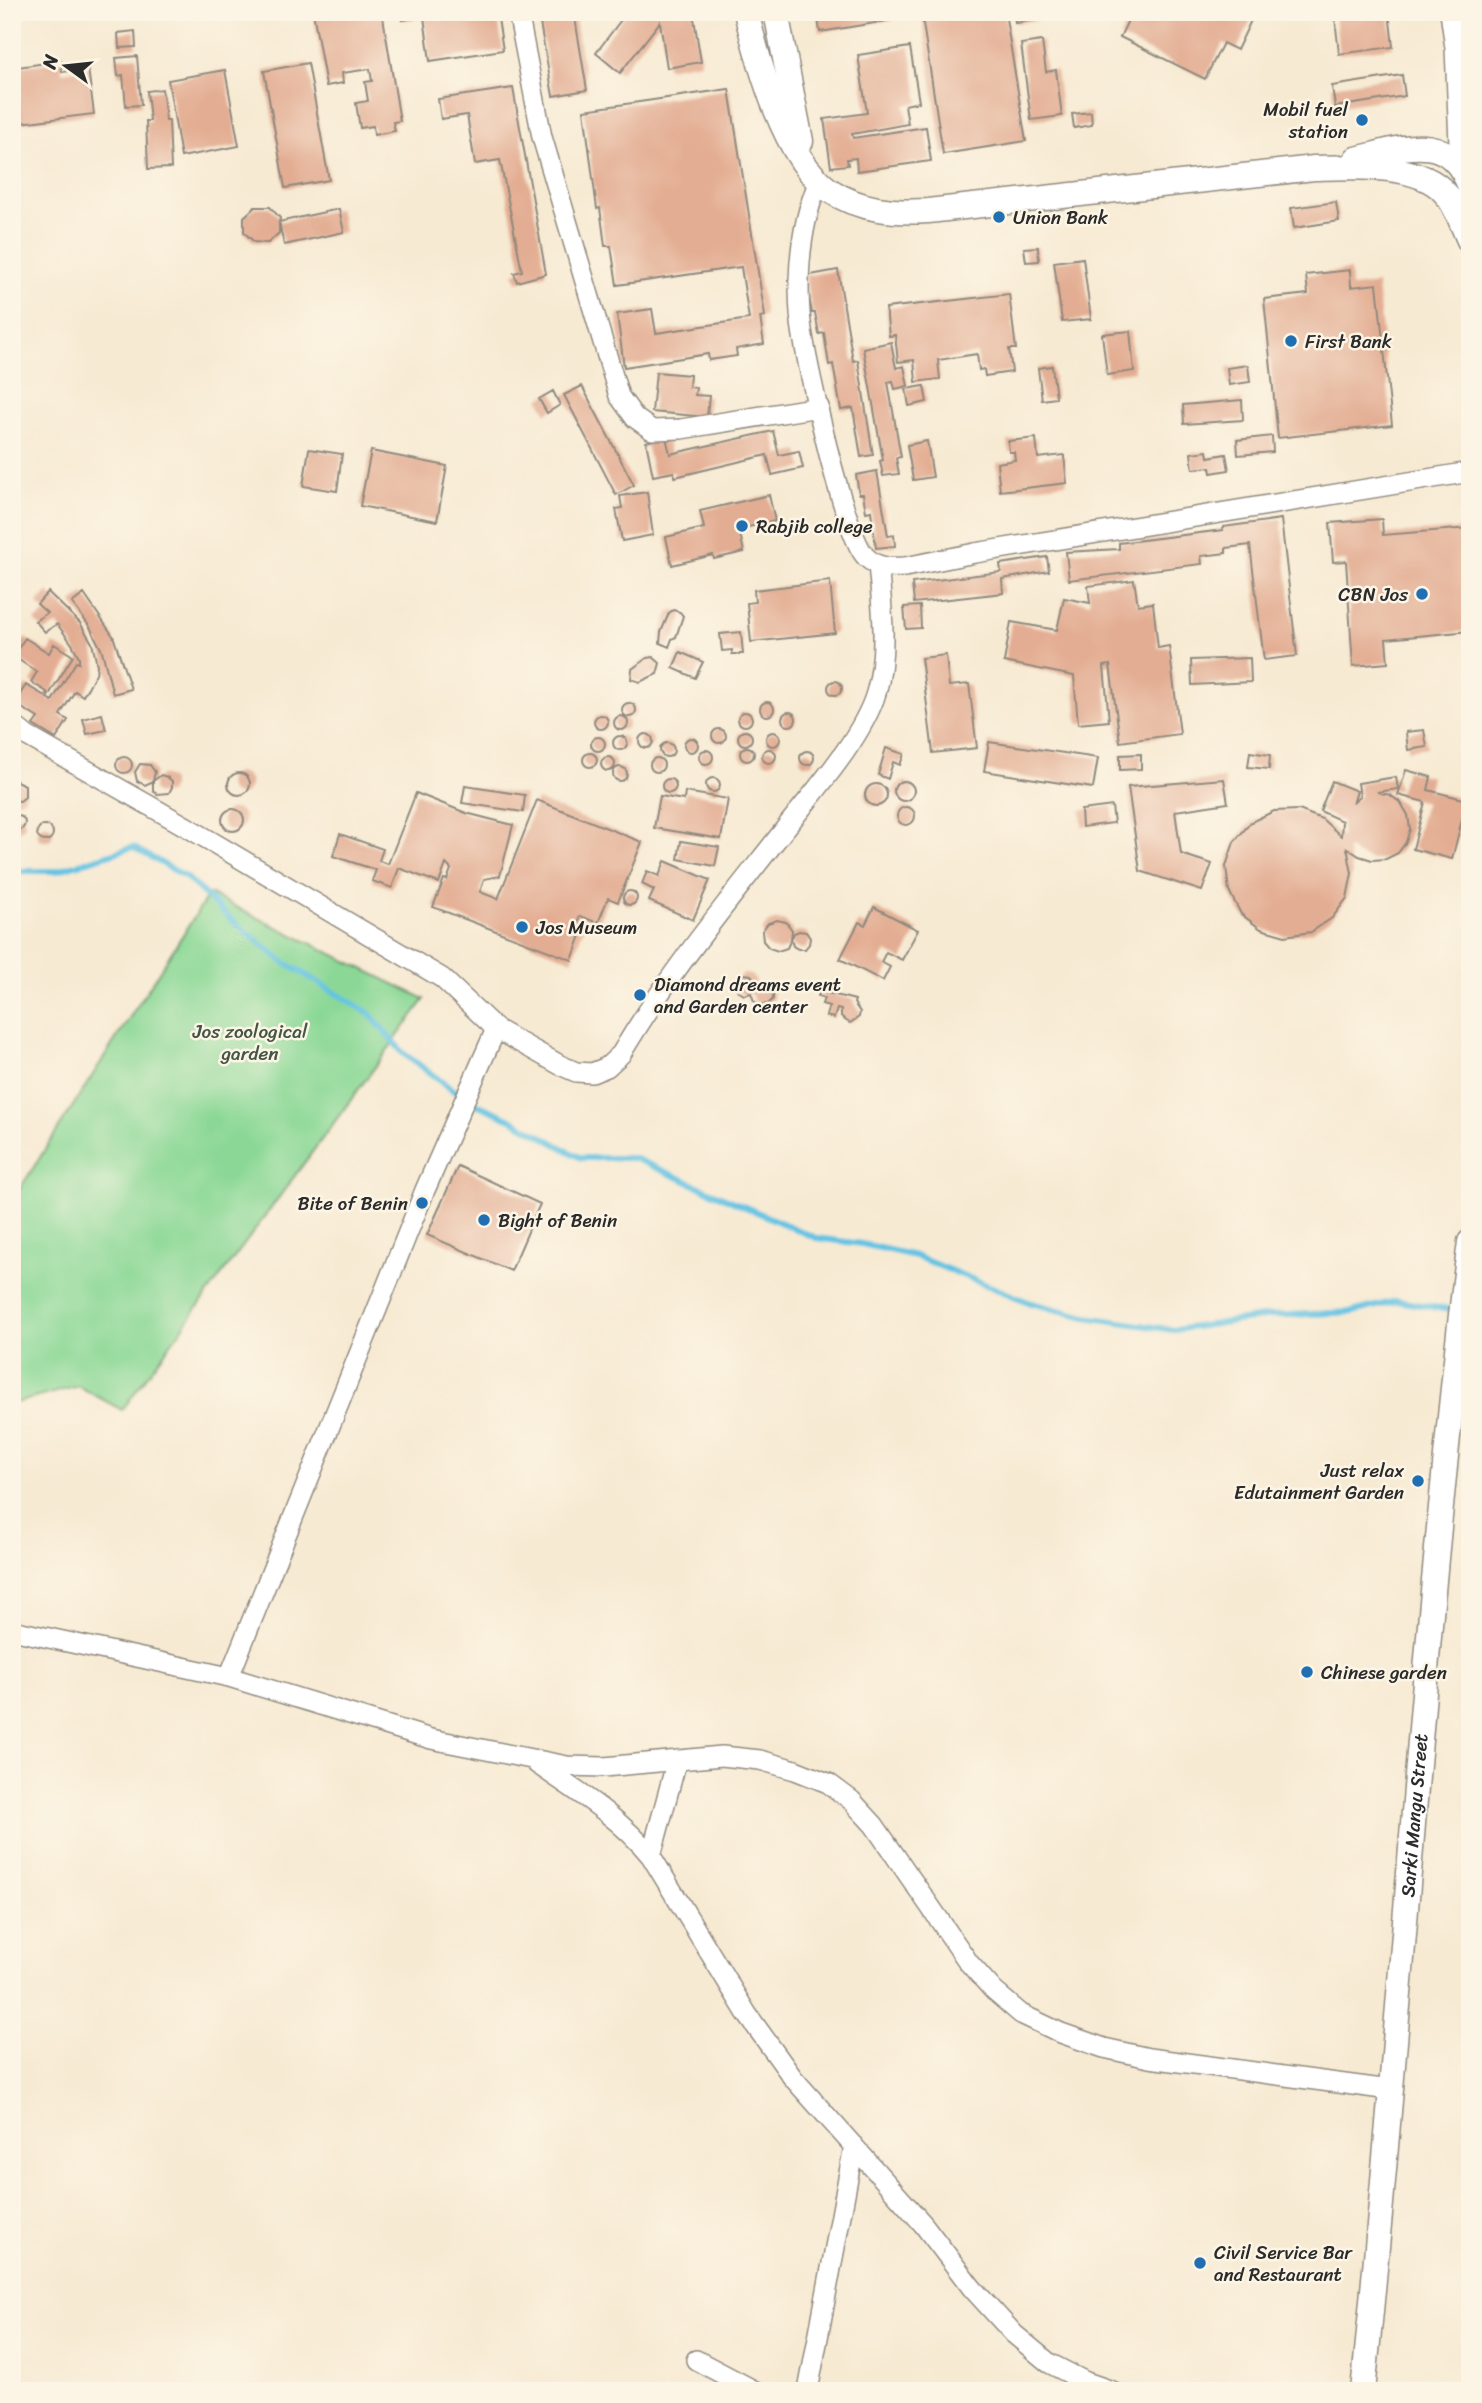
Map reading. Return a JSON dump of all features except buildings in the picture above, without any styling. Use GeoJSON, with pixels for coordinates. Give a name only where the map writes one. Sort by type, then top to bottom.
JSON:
{"type":"FeatureCollection","features":[{"type":"Feature","properties":{"kind":"main road"},"geometry":{"type":"LineString","coordinates":[[746,12],[768,90],[785,131],[812,172],[842,197],[859,205],[883,211],[904,212],[1314,168],[1358,166],[1389,169],[1434,183],[1452,202],[1470,242]]}},
{"type":"Feature","properties":{"kind":"main road"},"geometry":{"type":"LineString","coordinates":[[776,12],[812,172]]}},
{"type":"Feature","properties":{"kind":"main road"},"geometry":{"type":"LineString","coordinates":[[1314,168],[1409,147],[1459,145],[1458,162],[1470,187]]}},
{"type":"Feature","properties":{"kind":"main road","name":"Sarki Mangu Street"},"geometry":{"type":"LineString","coordinates":[[1363,2391],[1452,1391],[1470,1242]]}},
{"type":"Feature","properties":{"kind":"street"},"geometry":{"type":"LineString","coordinates":[[518,12],[542,137],[566,223],[619,396],[635,418],[652,430],[681,429],[819,407]]}},
{"type":"Feature","properties":{"kind":"street"},"geometry":{"type":"LineString","coordinates":[[1434,183],[1459,145],[1455,47],[1450,12]]}},
{"type":"Feature","properties":{"kind":"street"},"geometry":{"type":"LineString","coordinates":[[812,172],[809,204],[802,232],[799,280],[807,361],[848,523],[865,556],[878,565],[905,567],[975,553],[1470,472]]}},
{"type":"Feature","properties":{"kind":"street"},"geometry":{"type":"LineString","coordinates":[[12,724],[27,736],[442,978],[496,1029],[560,1065],[576,1072],[592,1073],[607,1067],[621,1054],[688,951],[837,762],[862,722],[876,695],[882,667],[878,565]]}},
{"type":"Feature","properties":{"kind":"street"},"geometry":{"type":"LineString","coordinates":[[229,1677],[388,1279],[496,1029]]}},
{"type":"Feature","properties":{"kind":"street"},"geometry":{"type":"LineString","coordinates":[[12,1630],[229,1677],[431,1739],[567,1766],[592,1767],[722,1756],[760,1760],[794,1770],[828,1783],[851,1800],[874,1825],[969,1963],[994,1991],[1021,2014],[1061,2033],[1104,2048],[1149,2058],[1390,2090]]}},
{"type":"Feature","properties":{"kind":"street"},"geometry":{"type":"LineString","coordinates":[[527,1758],[611,1815],[638,1840],[651,1856],[747,2014],[793,2078],[1014,2334],[1049,2363],[1086,2382],[1112,2391]]}},
{"type":"Feature","properties":{"kind":"street"},"geometry":{"type":"LineString","coordinates":[[651,1856],[677,1760]]}},
{"type":"Feature","properties":{"kind":"street"},"geometry":{"type":"LineString","coordinates":[[808,2391],[854,2146]]}},
{"type":"Feature","properties":{"kind":"street"},"geometry":{"type":"LineString","coordinates":[[695,2360],[755,2391]]}},
{"type":"Feature","properties":{"kind":"green space","name":"Jos zoological garden"},"geometry":{"type":"Polygon","coordinates":[[[209,894],[425,999],[122,1410],[78,1386],[12,1404],[12,1201],[209,894]]]}},
{"type":"Feature","properties":{"kind":"waterway"},"geometry":{"type":"LineString","coordinates":[[12,871],[56,871],[133,847],[186,877],[236,924],[284,962],[369,1013],[403,1053],[465,1099],[511,1119],[581,1158],[634,1158],[816,1238],[862,1244],[915,1256],[1031,1303],[1086,1317],[1174,1330],[1270,1316],[1352,1312],[1397,1301],[1457,1311]]}},
{"type":"Feature","properties":{"kind":"place","name":"Mobil fuel station"},"geometry":{"type":"Point","coordinates":[1362,120]}},
{"type":"Feature","properties":{"kind":"place","name":"Union Bank"},"geometry":{"type":"Point","coordinates":[999,217]}},
{"type":"Feature","properties":{"kind":"place","name":"First Bank"},"geometry":{"type":"Point","coordinates":[1291,341]}},
{"type":"Feature","properties":{"kind":"place","name":"Rabjib college"},"geometry":{"type":"Point","coordinates":[742,526]}},
{"type":"Feature","properties":{"kind":"place","name":"CBN Jos"},"geometry":{"type":"Point","coordinates":[1422,594]}},
{"type":"Feature","properties":{"kind":"place","name":"Jos Museum"},"geometry":{"type":"Point","coordinates":[522,927]}},
{"type":"Feature","properties":{"kind":"place","name":"Diamond dreams event and Garden center"},"geometry":{"type":"Point","coordinates":[640,995]}},
{"type":"Feature","properties":{"kind":"place","name":"Bite of Benin"},"geometry":{"type":"Point","coordinates":[422,1203]}},
{"type":"Feature","properties":{"kind":"place","name":"Bight of Benin"},"geometry":{"type":"Point","coordinates":[484,1220]}},
{"type":"Feature","properties":{"kind":"place","name":"Just relax Edutainment Garden"},"geometry":{"type":"Point","coordinates":[1418,1481]}},
{"type":"Feature","properties":{"kind":"place","name":"Chinese garden"},"geometry":{"type":"Point","coordinates":[1307,1672]}},
{"type":"Feature","properties":{"kind":"place","name":"Civil Service Bar and Restaurant"},"geometry":{"type":"Point","coordinates":[1200,2263]}}]}
